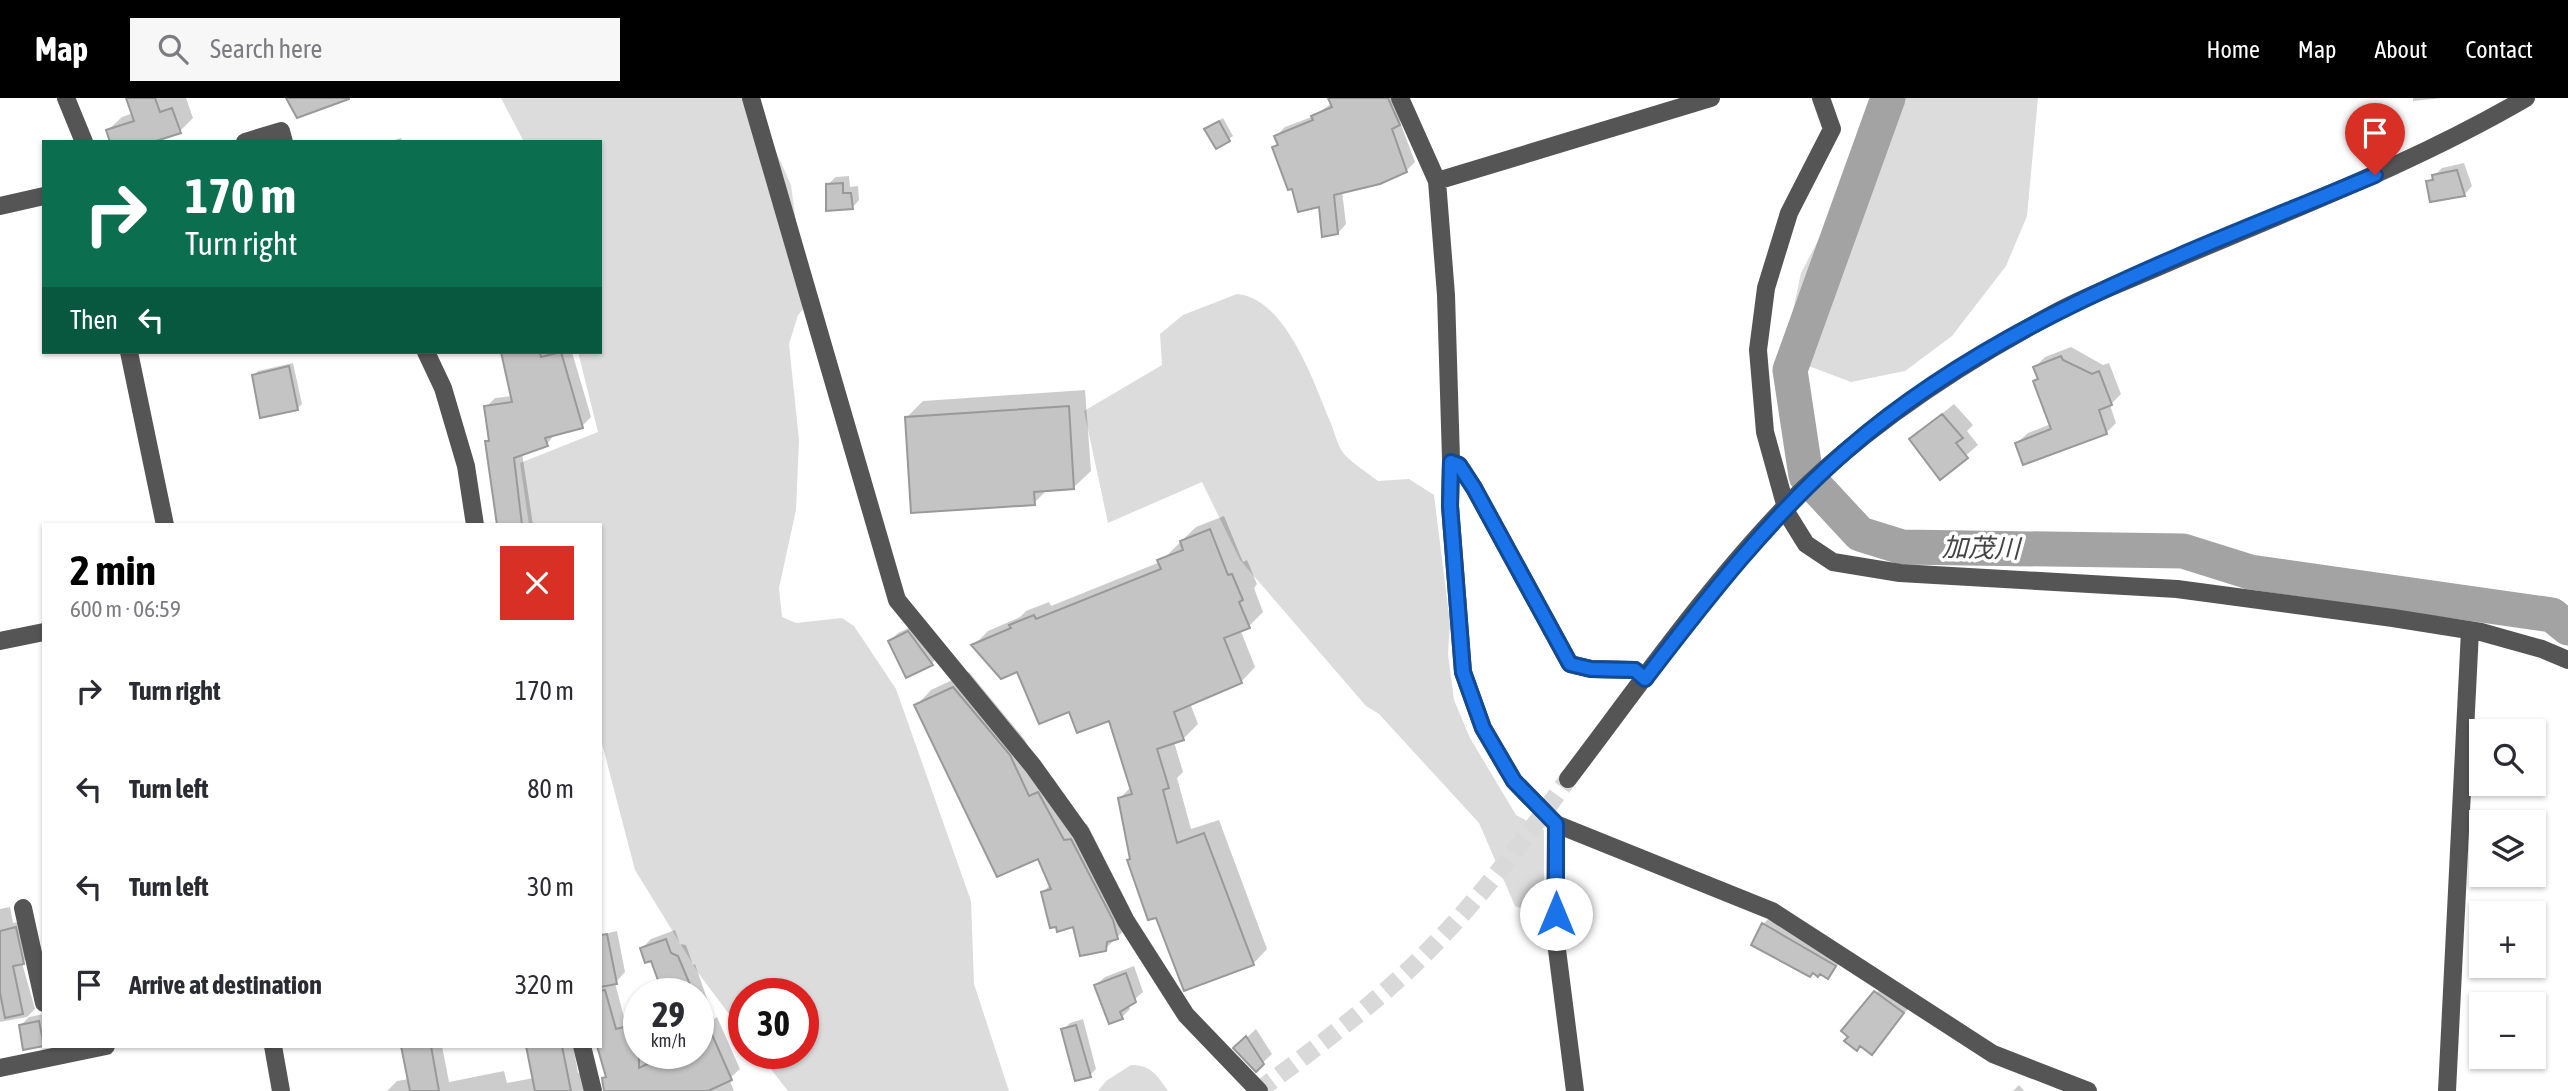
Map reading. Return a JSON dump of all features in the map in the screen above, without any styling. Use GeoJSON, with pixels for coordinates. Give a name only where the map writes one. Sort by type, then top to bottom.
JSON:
{"type":"FeatureCollection","features":[{"type":"Feature","properties":{"kind":"street"},"geometry":{"type":"LineString","coordinates":[[65,98],[83,140]]}},
{"type":"Feature","properties":{"kind":"street"},"geometry":{"type":"LineString","coordinates":[[751,98],[897,600],[1032,766],[1081,833],[1083,844],[1126,921],[1186,1015],[1259,1091]]}},
{"type":"Feature","properties":{"kind":"street"},"geometry":{"type":"LineString","coordinates":[[1400,98],[1437,181],[1446,295],[1450,506],[1463,672],[1483,728],[1514,781],[1556,824],[1772,911],[1993,1054],[2056,1085],[2088,1091]]}},
{"type":"Feature","properties":{"kind":"street"},"geometry":{"type":"LineString","coordinates":[[1437,181],[1711,98]]}},
{"type":"Feature","properties":{"kind":"street"},"geometry":{"type":"LineString","coordinates":[[1821,98],[1832,129],[1789,213],[1766,289],[1758,350],[1765,432],[1786,506],[1806,544],[1833,562],[1900,573],[2177,589],[2470,631],[2542,649],[2568,660]]}},
{"type":"Feature","properties":{"kind":"street"},"geometry":{"type":"LineString","coordinates":[[1568,779],[1705,600],[1786,506],[1849,448],[1926,390],[2059,311],[2400,164],[2472,130],[2526,98]]}},
{"type":"Feature","properties":{"kind":"street"},"geometry":{"type":"LineString","coordinates":[[252,140],[281,131],[283,140]]}},
{"type":"Feature","properties":{"kind":"street"},"geometry":{"type":"LineString","coordinates":[[0,206],[42,196]]}},
{"type":"Feature","properties":{"kind":"street"},"geometry":{"type":"LineString","coordinates":[[129,354],[165,523]]}},
{"type":"Feature","properties":{"kind":"street"},"geometry":{"type":"LineString","coordinates":[[427,354],[443,388],[466,466],[475,523]]}},
{"type":"Feature","properties":{"kind":"street"},"geometry":{"type":"LineString","coordinates":[[1451,462],[1459,465],[1474,488],[1570,664],[1591,669],[1635,670],[1645,679]]}},
{"type":"Feature","properties":{"kind":"street"},"geometry":{"type":"LineString","coordinates":[[2447,1091],[2470,631]]}},
{"type":"Feature","properties":{"kind":"street"},"geometry":{"type":"LineString","coordinates":[[0,641],[42,632]]}},
{"type":"Feature","properties":{"kind":"street"},"geometry":{"type":"LineString","coordinates":[[1556,824],[1555,934],[1575,1091]]}},
{"type":"Feature","properties":{"kind":"street"},"geometry":{"type":"LineString","coordinates":[[23,908],[42,994]]}},
{"type":"Feature","properties":{"kind":"street"},"geometry":{"type":"LineString","coordinates":[[0,1068],[54,1052],[89,1048]]}},
{"type":"Feature","properties":{"kind":"street"},"geometry":{"type":"LineString","coordinates":[[273,1048],[281,1091]]}},
{"type":"Feature","properties":{"kind":"street"},"geometry":{"type":"LineString","coordinates":[[582,1048],[593,1091]]}},
{"type":"Feature","properties":{"kind":"shaded area"},"geometry":{"type":"Polygon","coordinates":[[[501,98],[752,98],[791,185],[807,305],[798,315],[789,344],[799,440],[796,510],[779,588],[782,617],[796,623],[842,618],[854,626],[896,689],[971,901],[974,984],[1009,1091],[788,1091],[771,1069],[819,1069],[819,978],[728,978],[728,1013],[714,994],[714,978],[702,978],[699,974],[635,870],[602,744],[602,523],[529,523],[520,463],[598,432],[578,354],[602,354],[602,140],[523,140],[501,98]]]}},
{"type":"Feature","properties":{"kind":"shaded area"},"geometry":{"type":"Polygon","coordinates":[[[1893,98],[2038,98],[2027,216],[2006,266],[1952,336],[1905,371],[1851,382],[1798,362],[1788,335],[1801,273],[1893,98]]]}},
{"type":"Feature","properties":{"kind":"shaded area"},"geometry":{"type":"Polygon","coordinates":[[[1237,294],[1254,299],[1283,325],[1306,363],[1344,454],[1378,481],[1409,479],[1434,495],[1450,623],[1448,654],[1454,700],[1470,738],[1516,815],[1544,830],[1544,906],[1531,912],[1515,906],[1479,823],[1379,714],[1366,706],[1240,560],[1202,482],[1108,523],[1084,411],[1162,365],[1160,334],[1183,315],[1237,294]]]}},
{"type":"Feature","properties":{"kind":"shaded area"},"geometry":{"type":"Polygon","coordinates":[[[1131,1065],[1153,1072],[1168,1091],[1098,1091],[1106,1081],[1131,1065]]]}},
{"type":"Feature","properties":{"kind":"building"},"geometry":{"type":"Polygon","coordinates":[[[126,98],[155,98],[160,112],[172,108],[181,133],[159,140],[109,140],[106,130],[134,121],[126,98]]]}},
{"type":"Feature","properties":{"kind":"building"},"geometry":{"type":"Polygon","coordinates":[[[286,98],[349,98],[349,99],[297,118],[286,98]]]}},
{"type":"Feature","properties":{"kind":"building"},"geometry":{"type":"Polygon","coordinates":[[[1328,98],[1388,98],[1400,125],[1392,129],[1407,172],[1380,184],[1334,195],[1338,234],[1322,237],[1319,207],[1298,212],[1292,189],[1288,190],[1272,147],[1278,145],[1274,136],[1313,120],[1311,116],[1332,107],[1328,98]]]}},
{"type":"Feature","properties":{"kind":"building"},"geometry":{"type":"Polygon","coordinates":[[[1219,121],[1230,141],[1216,149],[1204,129],[1219,121]]]}},
{"type":"Feature","properties":{"kind":"building"},"geometry":{"type":"Polygon","coordinates":[[[2457,170],[2465,196],[2430,202],[2426,181],[2433,180],[2432,175],[2457,170]]]}},
{"type":"Feature","properties":{"kind":"building"},"geometry":{"type":"Polygon","coordinates":[[[843,183],[843,193],[851,193],[853,209],[826,211],[826,184],[843,183]]]}},
{"type":"Feature","properties":{"kind":"building"},"geometry":{"type":"Polygon","coordinates":[[[501,354],[540,354],[541,357],[562,354],[583,428],[545,438],[548,446],[514,458],[522,523],[497,523],[485,441],[489,441],[484,406],[512,402],[501,354]]]}},
{"type":"Feature","properties":{"kind":"building"},"geometry":{"type":"Polygon","coordinates":[[[2061,356],[2063,360],[2092,374],[2099,371],[2112,405],[2099,410],[2107,434],[2023,465],[2015,443],[2051,429],[2033,381],[2038,379],[2033,367],[2061,356]]]}},
{"type":"Feature","properties":{"kind":"building"},"geometry":{"type":"Polygon","coordinates":[[[289,366],[298,410],[260,418],[252,375],[289,366]]]}},
{"type":"Feature","properties":{"kind":"building"},"geometry":{"type":"Polygon","coordinates":[[[1069,406],[1074,489],[1034,492],[1035,505],[911,513],[905,417],[1069,406]]]}},
{"type":"Feature","properties":{"kind":"building"},"geometry":{"type":"Polygon","coordinates":[[[1942,414],[1963,438],[1956,443],[1968,458],[1940,480],[1909,439],[1942,414]]]}},
{"type":"Feature","properties":{"kind":"building"},"geometry":{"type":"Polygon","coordinates":[[[1210,529],[1228,575],[1232,574],[1243,600],[1239,602],[1250,628],[1224,638],[1242,683],[1174,712],[1184,740],[1157,749],[1169,788],[1163,790],[1177,843],[1204,833],[1254,965],[1184,991],[1156,918],[1148,920],[1127,860],[1130,859],[1118,798],[1132,794],[1109,721],[1077,733],[1069,712],[1039,724],[1017,672],[1001,679],[971,645],[1034,615],[1036,619],[1161,569],[1157,560],[1183,550],[1180,541],[1210,529]]]}},
{"type":"Feature","properties":{"kind":"building"},"geometry":{"type":"Polygon","coordinates":[[[908,631],[933,665],[906,678],[888,641],[908,631]]]}},
{"type":"Feature","properties":{"kind":"building"},"geometry":{"type":"Polygon","coordinates":[[[953,687],[1010,755],[1029,796],[1038,792],[1064,840],[1071,839],[1113,920],[1118,939],[1107,942],[1106,951],[1080,956],[1073,927],[1057,932],[1056,927],[1050,928],[1041,892],[1051,889],[1038,859],[997,877],[914,705],[953,687]]]}},
{"type":"Feature","properties":{"kind":"building"},"geometry":{"type":"Polygon","coordinates":[[[1762,923],[1836,966],[1828,979],[1813,973],[1810,977],[1751,945],[1762,923]]]}},
{"type":"Feature","properties":{"kind":"building"},"geometry":{"type":"Polygon","coordinates":[[[16,927],[24,964],[13,966],[23,1014],[5,1018],[0,993],[0,931],[16,927]]]}},
{"type":"Feature","properties":{"kind":"building"},"geometry":{"type":"Polygon","coordinates":[[[607,934],[617,984],[602,987],[602,935],[607,934]]]}},
{"type":"Feature","properties":{"kind":"building"},"geometry":{"type":"Polygon","coordinates":[[[666,939],[671,953],[678,956],[687,978],[657,978],[651,961],[645,963],[640,948],[666,939]]]}},
{"type":"Feature","properties":{"kind":"building"},"geometry":{"type":"Polygon","coordinates":[[[1126,973],[1136,1002],[1120,1012],[1123,1019],[1109,1024],[1094,985],[1126,973]]]}},
{"type":"Feature","properties":{"kind":"building"},"geometry":{"type":"Polygon","coordinates":[[[605,990],[616,1029],[623,1027],[623,1069],[714,1069],[714,1039],[732,1080],[708,1091],[604,1091],[602,1078],[606,1077],[598,1048],[602,1048],[602,991],[605,990]]]}},
{"type":"Feature","properties":{"kind":"building"},"geometry":{"type":"Polygon","coordinates":[[[1874,991],[1904,1013],[1872,1055],[1860,1046],[1857,1051],[1844,1041],[1848,1037],[1841,1031],[1874,991]]]}},
{"type":"Feature","properties":{"kind":"building"},"geometry":{"type":"Polygon","coordinates":[[[39,1021],[42,1046],[23,1050],[19,1025],[39,1021]]]}},
{"type":"Feature","properties":{"kind":"building"},"geometry":{"type":"Polygon","coordinates":[[[1076,1025],[1091,1077],[1075,1081],[1061,1029],[1076,1025]]]}},
{"type":"Feature","properties":{"kind":"building"},"geometry":{"type":"Polygon","coordinates":[[[1246,1036],[1264,1064],[1256,1072],[1233,1048],[1246,1036]]]}},
{"type":"Feature","properties":{"kind":"building"},"geometry":{"type":"Polygon","coordinates":[[[401,1048],[431,1048],[439,1091],[410,1091],[401,1048]]]}},
{"type":"Feature","properties":{"kind":"building"},"geometry":{"type":"Polygon","coordinates":[[[526,1048],[562,1048],[571,1091],[535,1091],[526,1048]]]}},
{"type":"Feature","properties":{"kind":"waterway","name":"加茂川"},"geometry":{"type":"LineString","coordinates":[[1888,98],[1790,370],[1806,476],[1860,534],[1902,547],[2183,551],[2250,572],[2552,615],[2568,628]]}},
{"type":"Feature","properties":{"kind":"tunnel"},"geometry":{"type":"LineString","coordinates":[[1258,1091],[1364,1009],[1423,956],[1499,870],[1568,779]]}},
{"type":"Feature","properties":{"kind":"route"},"geometry":{"type":"LineString","coordinates":[[1556,914],[1556,824],[1514,781],[1483,728],[1463,672],[1450,506],[1451,462],[1459,465],[1474,488],[1570,664],[1591,669],[1635,670],[1645,679],[1705,600],[1787,505],[1849,448],[1926,390],[2002,342],[2059,311],[2375,175]]}}]}
